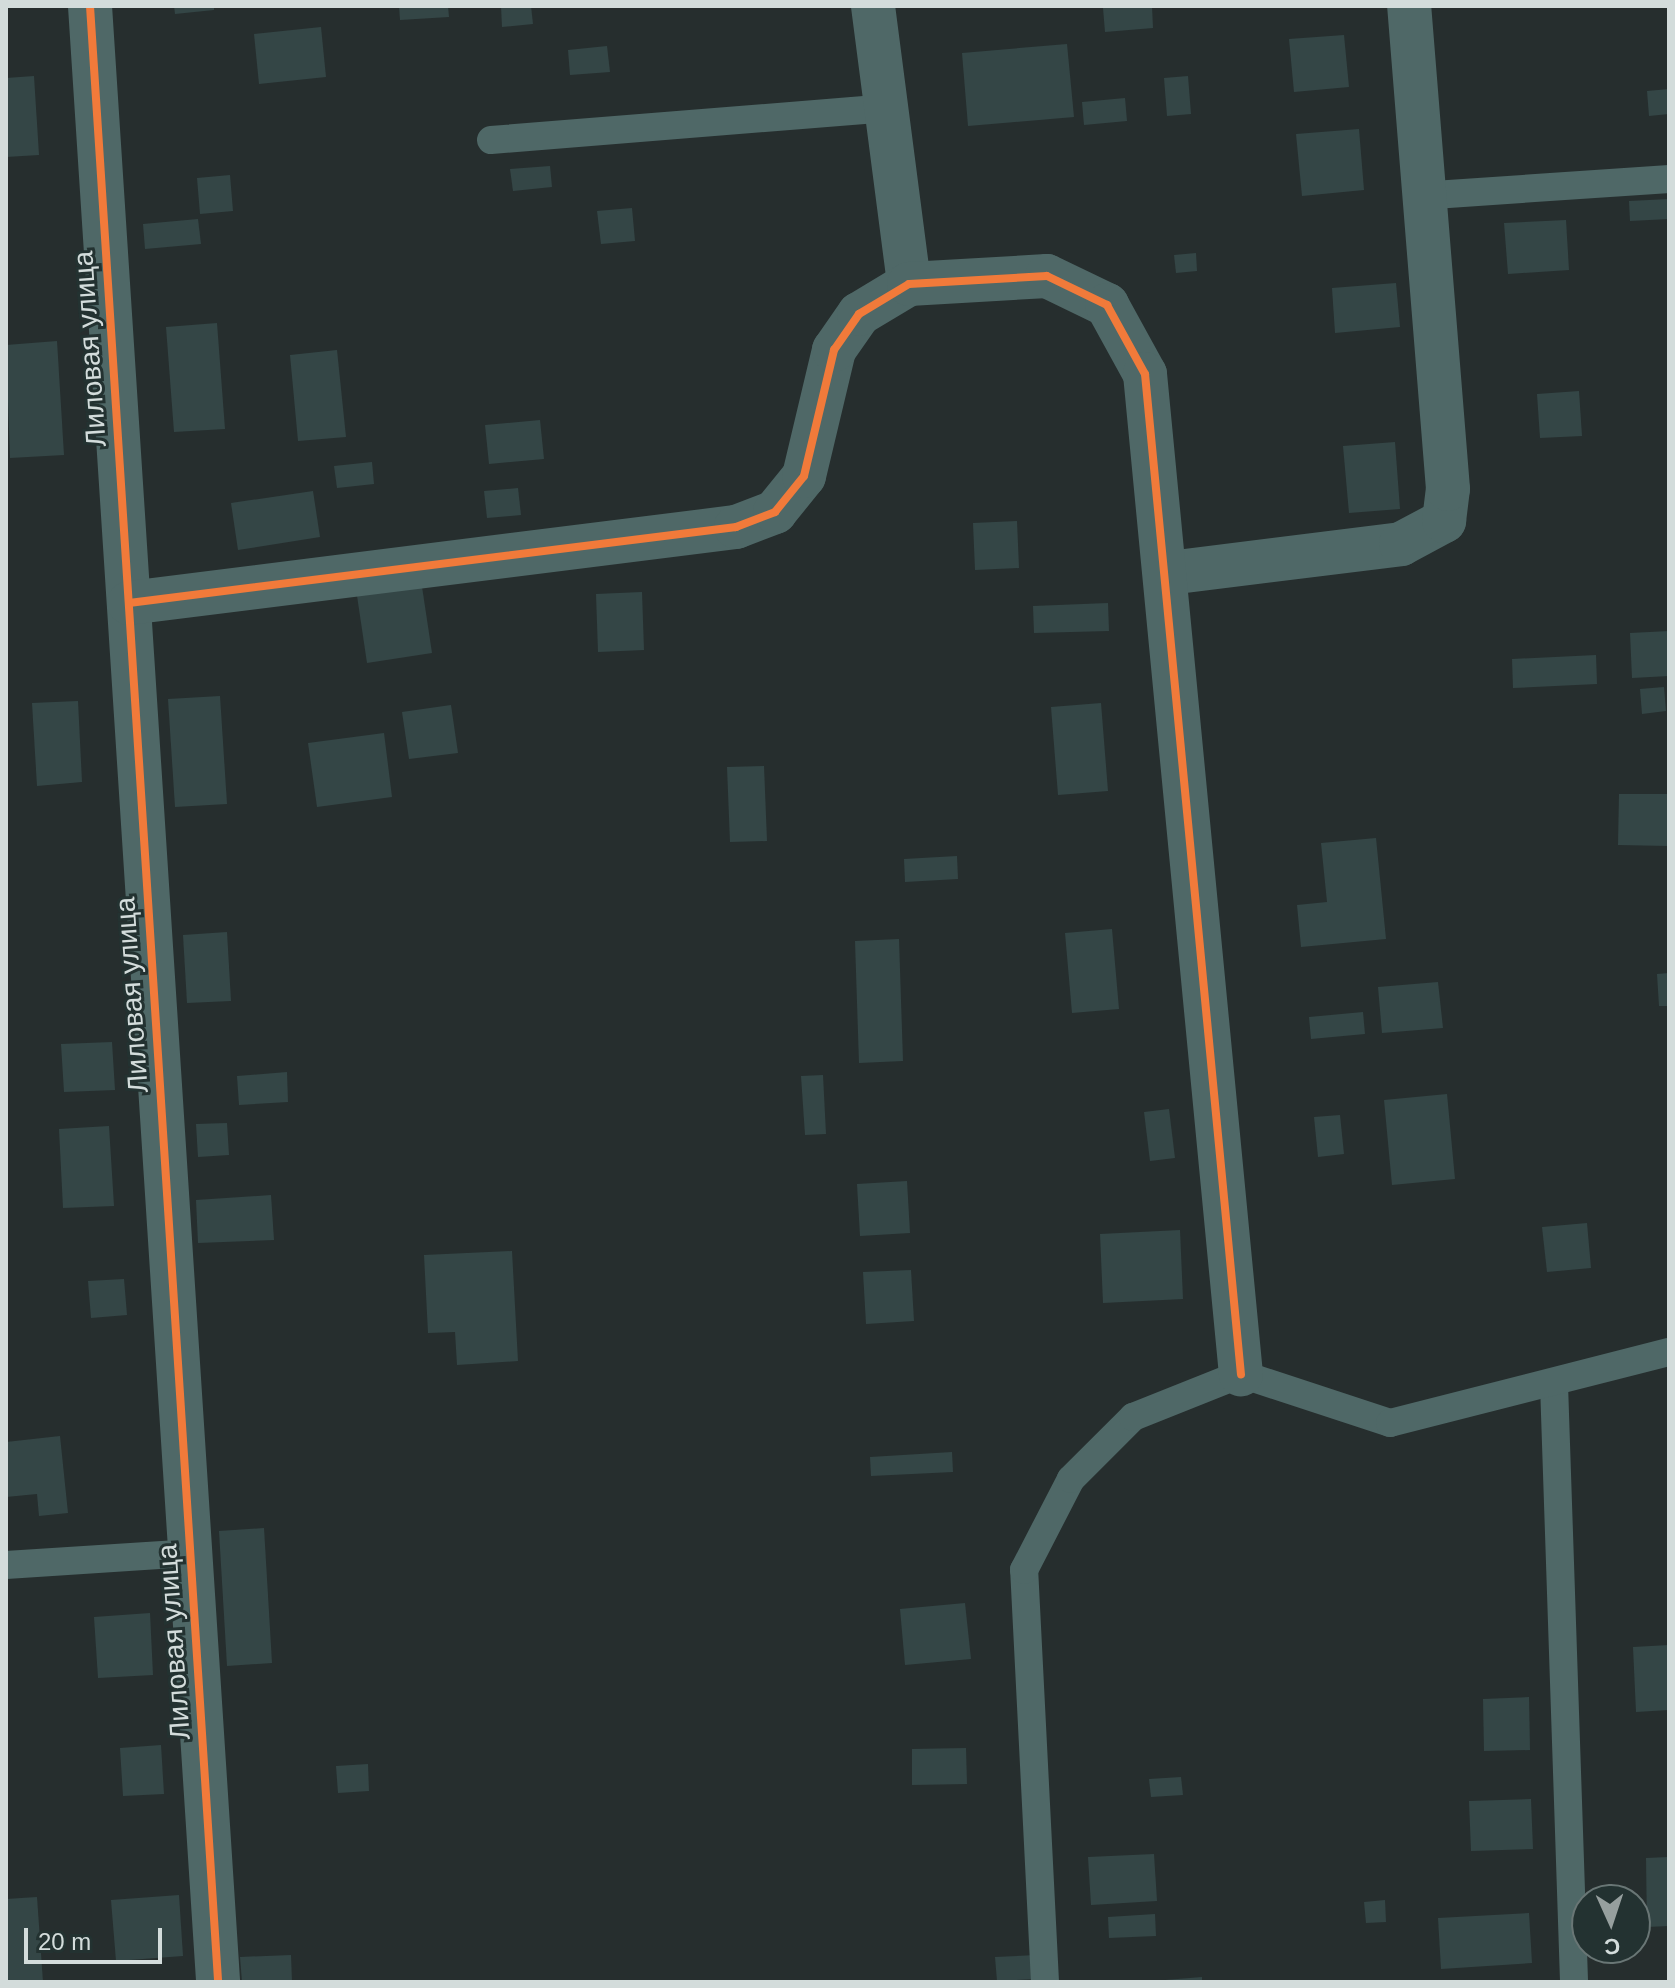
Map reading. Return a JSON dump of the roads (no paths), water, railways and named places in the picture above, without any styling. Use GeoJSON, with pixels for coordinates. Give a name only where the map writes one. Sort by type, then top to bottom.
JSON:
{"type":"FeatureCollection","features":[{"type":"Feature","properties":{"kind":"street","name":"Лиловая улица"},"geometry":{"type":"LineString","coordinates":[[90,6],[218,1982]]}},
{"type":"Feature","properties":{"kind":"street"},"geometry":{"type":"LineString","coordinates":[[873,6],[909,284]]}},
{"type":"Feature","properties":{"kind":"street"},"geometry":{"type":"LineString","coordinates":[[1169,573],[1401,544],[1444,521],[1448,489],[1419,196],[1409,6]]}},
{"type":"Feature","properties":{"kind":"street"},"geometry":{"type":"LineString","coordinates":[[129,603],[736,527],[775,512],[804,476],[834,350],[859,314],[909,284],[1047,276],[1107,305],[1145,374],[1169,573],[1241,1374]]}},
{"type":"Feature","properties":{"kind":"lane"},"geometry":{"type":"LineString","coordinates":[[491,140],[886,108]]}},
{"type":"Feature","properties":{"kind":"lane"},"geometry":{"type":"LineString","coordinates":[[1419,196],[1669,179]]}},
{"type":"Feature","properties":{"kind":"lane"},"geometry":{"type":"LineString","coordinates":[[1045,1982],[1024,1570],[1071,1479],[1133,1417],[1241,1374],[1390,1423],[1554,1384],[1669,1352]]}},
{"type":"Feature","properties":{"kind":"lane"},"geometry":{"type":"LineString","coordinates":[[1554,1384],[1574,1982]]}},
{"type":"Feature","properties":{"kind":"lane"},"geometry":{"type":"LineString","coordinates":[[6,1565],[190,1553]]}}]}
